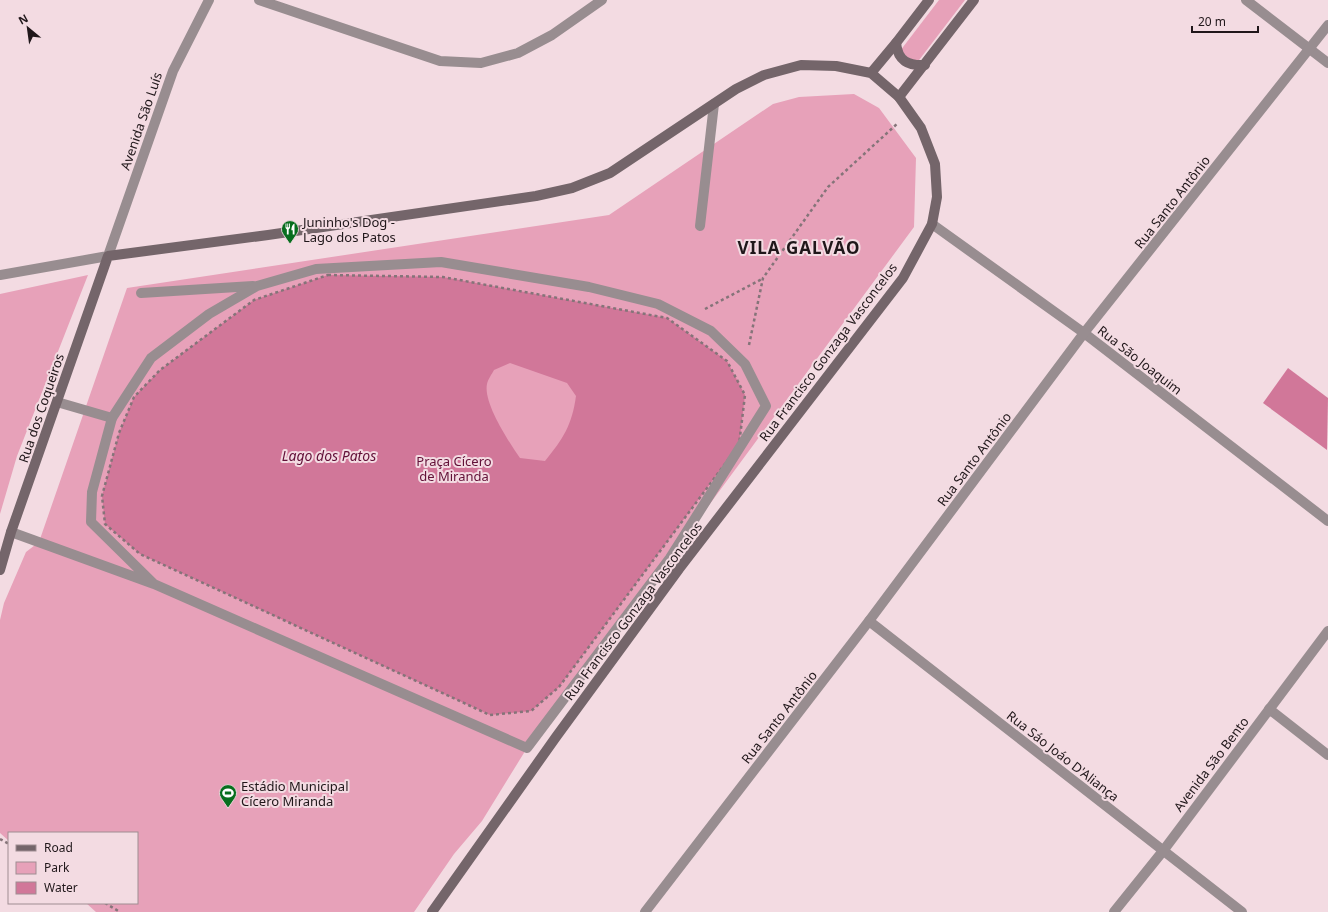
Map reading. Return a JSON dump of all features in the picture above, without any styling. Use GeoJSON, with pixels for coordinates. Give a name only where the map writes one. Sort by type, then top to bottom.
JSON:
{"type":"FeatureCollection","features":[{"type":"Feature","properties":{"kind":"street","name":"Avenida São Luís"},"geometry":{"type":"LineString","coordinates":[[108,256],[173,71],[209,0]]}},
{"type":"Feature","properties":{"kind":"street"},"geometry":{"type":"LineString","coordinates":[[259,0],[440,61],[481,63],[518,53],[552,35],[602,0]]}},
{"type":"Feature","properties":{"kind":"street"},"geometry":{"type":"LineString","coordinates":[[871,73],[929,0]]}},
{"type":"Feature","properties":{"kind":"street"},"geometry":{"type":"LineString","coordinates":[[899,97],[974,0]]}},
{"type":"Feature","properties":{"kind":"street"},"geometry":{"type":"LineString","coordinates":[[1246,0],[1328,63]]}},
{"type":"Feature","properties":{"kind":"street","name":"Rua Santo Antônio"},"geometry":{"type":"LineString","coordinates":[[645,912],[869,621],[1084,333],[1328,25]]}},
{"type":"Feature","properties":{"kind":"street"},"geometry":{"type":"LineString","coordinates":[[896,43],[897,52],[904,62],[913,65],[925,65]]}},
{"type":"Feature","properties":{"kind":"street","name":"Rua Francisco Gonzaga Vasconcelos"},"geometry":{"type":"LineString","coordinates":[[108,256],[268,235],[520,198],[572,188],[610,173],[736,89],[764,75],[801,65],[836,66],[871,73],[899,97],[921,128],[935,164],[937,197],[932,224],[903,278],[679,569],[556,737],[432,912]]}},
{"type":"Feature","properties":{"kind":"street"},"geometry":{"type":"LineString","coordinates":[[700,226],[714,104]]}},
{"type":"Feature","properties":{"kind":"street","name":"Rua São Joaquim"},"geometry":{"type":"LineString","coordinates":[[932,224],[1084,333],[1328,521]]}},
{"type":"Feature","properties":{"kind":"street"},"geometry":{"type":"LineString","coordinates":[[0,275],[108,256]]}},
{"type":"Feature","properties":{"kind":"street","name":"Rua dos Coqueiros"},"geometry":{"type":"LineString","coordinates":[[0,570],[11,532],[108,256]]}},
{"type":"Feature","properties":{"kind":"street"},"geometry":{"type":"LineString","coordinates":[[11,532],[154,584],[527,748],[670,558],[766,406],[745,364],[711,331],[658,304],[589,287],[441,262],[316,269],[257,286],[141,293]]}},
{"type":"Feature","properties":{"kind":"street"},"geometry":{"type":"LineString","coordinates":[[154,584],[91,522],[92,492],[112,418],[150,358],[209,314],[257,286]]}},
{"type":"Feature","properties":{"kind":"street"},"geometry":{"type":"LineString","coordinates":[[57,402],[112,418]]}},
{"type":"Feature","properties":{"kind":"street","name":"Rua Sáo Joáo D'Aliança"},"geometry":{"type":"LineString","coordinates":[[869,621],[1242,912]]}},
{"type":"Feature","properties":{"kind":"street","name":"Avenida São Bento"},"geometry":{"type":"LineString","coordinates":[[1114,912],[1163,851],[1328,631]]}},
{"type":"Feature","properties":{"kind":"street"},"geometry":{"type":"LineString","coordinates":[[1269,709],[1328,755]]}},
{"type":"Feature","properties":{"kind":"path"},"geometry":{"type":"LineString","coordinates":[[745,364],[763,278],[828,187],[910,112]]}},
{"type":"Feature","properties":{"kind":"path"},"geometry":{"type":"LineString","coordinates":[[328,275],[444,277],[667,318],[727,361],[745,395],[739,445],[559,687],[531,711],[490,715],[140,554],[105,524],[102,496],[119,433],[134,397],[160,370],[254,300],[328,275]]}},
{"type":"Feature","properties":{"kind":"path"},"geometry":{"type":"LineString","coordinates":[[687,319],[763,278]]}},
{"type":"Feature","properties":{"kind":"path"},"geometry":{"type":"LineString","coordinates":[[107,904],[120,912]]}},
{"type":"Feature","properties":{"kind":"green space"},"geometry":{"type":"Polygon","coordinates":[[[939,0],[965,0],[916,64],[900,51],[939,0]]]}},
{"type":"Feature","properties":{"kind":"green space","name":"Praça Cícero de Miranda"},"geometry":{"type":"Polygon","coordinates":[[[854,94],[879,108],[916,158],[914,227],[670,558],[527,748],[482,821],[454,854],[414,912],[96,912],[87,904],[138,904],[138,832],[8,832],[8,840],[0,833],[0,620],[4,603],[26,552],[39,542],[127,288],[609,215],[773,104],[799,97],[854,94]]]}},
{"type":"Feature","properties":{"kind":"green space"},"geometry":{"type":"Polygon","coordinates":[[[88,275],[17,456],[0,514],[0,294],[88,275]]]}},
{"type":"Feature","properties":{"kind":"water","name":"Lago dos Patos"},"geometry":{"type":"Polygon","coordinates":[[[328,275],[443,277],[667,318],[727,361],[745,395],[739,445],[559,687],[531,711],[490,715],[140,554],[105,524],[102,496],[119,433],[134,397],[160,370],[254,300],[328,275]],[[510,363],[494,370],[487,384],[489,401],[498,422],[520,458],[545,461],[557,446],[569,424],[576,396],[567,383],[510,363]]]}},
{"type":"Feature","properties":{"kind":"water"},"geometry":{"type":"Polygon","coordinates":[[[1288,368],[1328,398],[1327,450],[1263,403],[1288,368]]]}},
{"type":"Feature","properties":{"kind":"place","name":"Juninho's Dog - Lago dos Patos"},"geometry":{"type":"Point","coordinates":[290,244]}},
{"type":"Feature","properties":{"kind":"place","name":"Estádio Municipal Cícero Miranda"},"geometry":{"type":"Point","coordinates":[228,808]}},
{"type":"Feature","properties":{"kind":"district","name":"VILA GALVÃO"},"geometry":{"type":"Point","coordinates":[799,248]}}]}
